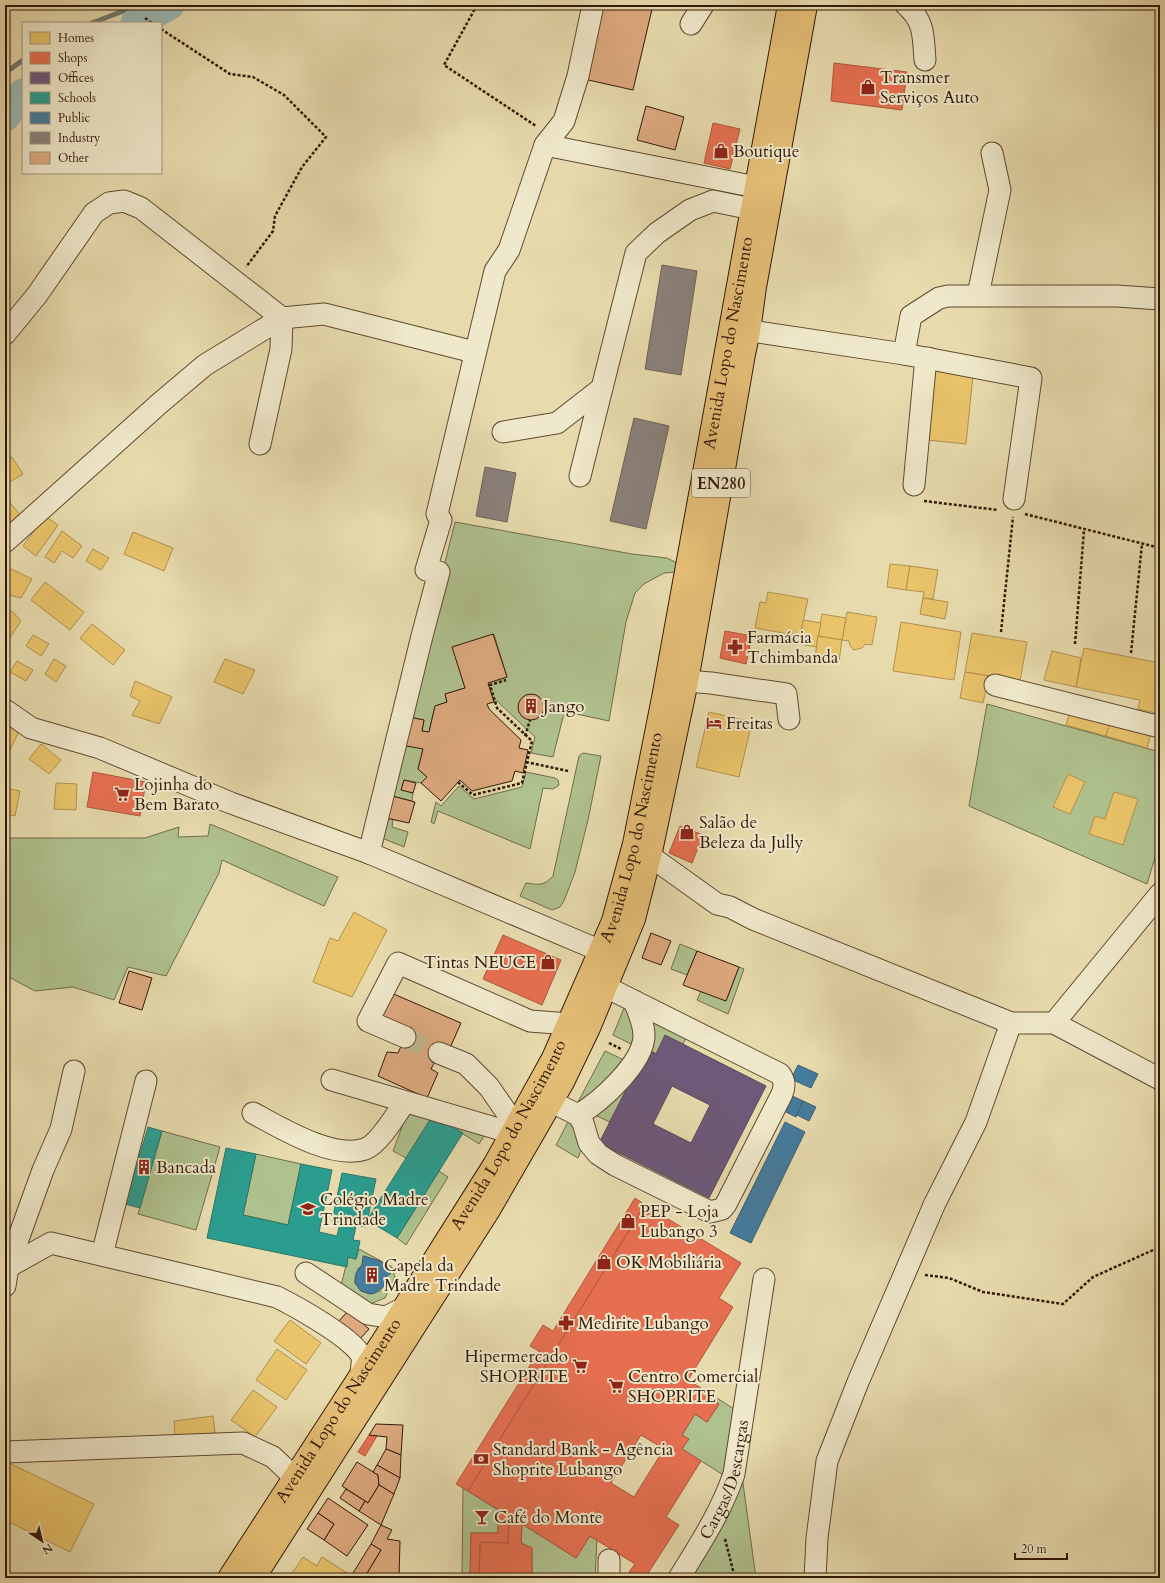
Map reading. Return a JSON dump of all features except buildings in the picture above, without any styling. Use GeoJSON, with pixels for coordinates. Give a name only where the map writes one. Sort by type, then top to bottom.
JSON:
{"type":"FeatureCollection","features":[{"type":"Feature","properties":{"kind":"main road","name":"Avenida Lopo do Nascimento"},"geometry":{"type":"LineString","coordinates":[[229,1578],[471,1204],[514,1130],[569,1024],[613,921],[634,844],[740,330],[752,209],[789,5]]}},
{"type":"Feature","properties":{"kind":"main road","name":"Avenida Lopo do Nascimento"},"geometry":{"type":"LineString","coordinates":[[254,1578],[489,1210],[552,1102],[587,1033],[634,919],[650,856],[687,682],[742,361],[740,330],[755,287],[806,5]]}},
{"type":"Feature","properties":{"kind":"street"},"geometry":{"type":"LineString","coordinates":[[369,854],[418,650],[439,572],[426,570],[441,520],[437,514],[474,352],[495,271],[509,250],[548,141],[564,121],[578,76],[593,5]]}},
{"type":"Feature","properties":{"kind":"street"},"geometry":{"type":"LineString","coordinates":[[691,24],[703,5]]}},
{"type":"Feature","properties":{"kind":"street"},"geometry":{"type":"LineString","coordinates":[[906,5],[915,13],[923,28],[925,60]]}},
{"type":"Feature","properties":{"kind":"street"},"geometry":{"type":"LineString","coordinates":[[548,141],[756,187]]}},
{"type":"Feature","properties":{"kind":"street"},"geometry":{"type":"LineString","coordinates":[[978,295],[1000,190],[992,153]]}},
{"type":"Feature","properties":{"kind":"street"},"geometry":{"type":"LineString","coordinates":[[8,327],[36,295],[94,212],[108,203],[124,201],[141,208],[282,318]]}},
{"type":"Feature","properties":{"kind":"street"},"geometry":{"type":"LineString","coordinates":[[580,476],[636,253],[657,234],[684,214],[712,201],[752,209]]}},
{"type":"Feature","properties":{"kind":"street"},"geometry":{"type":"LineString","coordinates":[[904,354],[911,316],[939,298],[978,295],[1117,296],[1160,299]]}},
{"type":"Feature","properties":{"kind":"street"},"geometry":{"type":"LineString","coordinates":[[5,542],[160,403],[205,365],[282,318],[324,314],[474,352]]}},
{"type":"Feature","properties":{"kind":"street"},"geometry":{"type":"LineString","coordinates":[[260,444],[281,349],[282,318]]}},
{"type":"Feature","properties":{"kind":"street"},"geometry":{"type":"LineString","coordinates":[[740,330],[904,354],[1030,378],[1014,505]]}},
{"type":"Feature","properties":{"kind":"street"},"geometry":{"type":"LineString","coordinates":[[914,485],[925,368],[928,358]]}},
{"type":"Feature","properties":{"kind":"street"},"geometry":{"type":"LineString","coordinates":[[503,432],[556,423],[602,388]]}},
{"type":"Feature","properties":{"kind":"street"},"geometry":{"type":"LineString","coordinates":[[687,682],[711,683],[786,694],[789,719]]}},
{"type":"Feature","properties":{"kind":"street"},"geometry":{"type":"LineString","coordinates":[[995,686],[1160,727]]}},
{"type":"Feature","properties":{"kind":"street"},"geometry":{"type":"LineString","coordinates":[[5,710],[30,728],[100,748],[231,803],[369,854],[601,951]]}},
{"type":"Feature","properties":{"kind":"street"},"geometry":{"type":"LineString","coordinates":[[650,856],[717,904],[730,907],[753,919],[1011,1023],[1054,1022],[1160,1079]]}},
{"type":"Feature","properties":{"kind":"street"},"geometry":{"type":"LineString","coordinates":[[1054,1022],[1160,895]]}},
{"type":"Feature","properties":{"kind":"street"},"geometry":{"type":"LineString","coordinates":[[405,1037],[368,1021],[398,963],[530,1021],[569,1024]]}},
{"type":"Feature","properties":{"kind":"street"},"geometry":{"type":"LineString","coordinates":[[552,1102],[578,1115],[583,1123],[588,1143],[598,1154],[615,1165],[710,1212],[717,1211],[726,1204],[782,1094],[785,1087],[784,1079],[780,1074],[606,987]]}},
{"type":"Feature","properties":{"kind":"street"},"geometry":{"type":"LineString","coordinates":[[578,1115],[600,1099],[620,1080],[631,1066],[639,1051],[644,1038],[643,1026],[634,1001]]}},
{"type":"Feature","properties":{"kind":"street"},"geometry":{"type":"LineString","coordinates":[[815,1578],[827,1461],[858,1382],[907,1272],[935,1203],[976,1122],[1011,1023]]}},
{"type":"Feature","properties":{"kind":"street"},"geometry":{"type":"LineString","coordinates":[[440,1053],[466,1064],[489,1087],[514,1130]]}},
{"type":"Feature","properties":{"kind":"street"},"geometry":{"type":"LineString","coordinates":[[6,1273],[43,1170],[61,1129],[74,1070]]}},
{"type":"Feature","properties":{"kind":"street"},"geometry":{"type":"LineString","coordinates":[[332,1080],[404,1103],[514,1130]]}},
{"type":"Feature","properties":{"kind":"street"},"geometry":{"type":"LineString","coordinates":[[102,1255],[146,1081]]}},
{"type":"Feature","properties":{"kind":"street"},"geometry":{"type":"LineString","coordinates":[[253,1113],[307,1142],[347,1151],[366,1148],[385,1132],[404,1103]]}},
{"type":"Feature","properties":{"kind":"street"},"geometry":{"type":"LineString","coordinates":[[6,1273],[51,1243],[277,1297],[310,1314],[357,1348],[362,1357],[361,1374]]}},
{"type":"Feature","properties":{"kind":"street"},"geometry":{"type":"LineString","coordinates":[[306,1273],[368,1314],[386,1317],[404,1308]]}},
{"type":"Feature","properties":{"kind":"street","name":"Cargas/Descargas"},"geometry":{"type":"LineString","coordinates":[[678,1578],[718,1513],[726,1497],[734,1474],[764,1278]]}},
{"type":"Feature","properties":{"kind":"street"},"geometry":{"type":"LineString","coordinates":[[310,1314],[328,1288]]}},
{"type":"Feature","properties":{"kind":"street"},"geometry":{"type":"LineString","coordinates":[[5,1452],[243,1443],[273,1457],[294,1477]]}},
{"type":"Feature","properties":{"kind":"path"},"geometry":{"type":"LineString","coordinates":[[476,5],[444,65],[548,141]]}},
{"type":"Feature","properties":{"kind":"path"},"geometry":{"type":"LineString","coordinates":[[145,18],[151,22]]}},
{"type":"Feature","properties":{"kind":"path"},"geometry":{"type":"LineString","coordinates":[[162,30],[230,74],[253,77],[284,94],[326,137],[302,167],[275,216],[273,231],[235,282]]}},
{"type":"Feature","properties":{"kind":"path"},"geometry":{"type":"LineString","coordinates":[[914,485],[913,492],[917,500],[1014,505],[1084,530],[1160,548]]}},
{"type":"Feature","properties":{"kind":"path"},"geometry":{"type":"LineString","coordinates":[[1001,632],[1014,505]]}},
{"type":"Feature","properties":{"kind":"path"},"geometry":{"type":"LineString","coordinates":[[1075,644],[1084,530]]}},
{"type":"Feature","properties":{"kind":"path"},"geometry":{"type":"LineString","coordinates":[[1131,653],[1142,544]]}},
{"type":"Feature","properties":{"kind":"path"},"geometry":{"type":"LineString","coordinates":[[458,782],[473,795],[522,784],[532,742],[497,708],[490,685],[506,680]]}},
{"type":"Feature","properties":{"kind":"path"},"geometry":{"type":"LineString","coordinates":[[525,736],[530,720]]}},
{"type":"Feature","properties":{"kind":"path"},"geometry":{"type":"LineString","coordinates":[[527,762],[568,771]]}},
{"type":"Feature","properties":{"kind":"path"},"geometry":{"type":"LineString","coordinates":[[907,1272],[949,1278],[983,1292],[1063,1304],[1093,1277],[1160,1247]]}},
{"type":"Feature","properties":{"kind":"path"},"geometry":{"type":"LineString","coordinates":[[718,1513],[735,1578]]}},
{"type":"Feature","properties":{"kind":"green space"},"geometry":{"type":"Polygon","coordinates":[[[455,522],[632,554],[667,558],[679,564],[678,572],[664,573],[644,584],[635,593],[626,622],[609,721],[572,713],[566,714],[563,717],[553,757],[531,753],[535,737],[497,701],[494,702],[488,683],[507,677],[494,634],[453,647],[465,688],[445,694],[447,702],[435,706],[429,732],[422,731],[424,720],[409,717],[423,749],[418,769],[427,777],[421,783],[404,780],[402,790],[413,793],[412,801],[392,796],[392,827],[408,832],[404,847],[377,836],[455,522]]]}},
{"type":"Feature","properties":{"kind":"green space"},"geometry":{"type":"Polygon","coordinates":[[[987,704],[1160,752],[1160,841],[1147,884],[969,806],[987,704]]]}},
{"type":"Feature","properties":{"kind":"green space"},"geometry":{"type":"Polygon","coordinates":[[[583,753],[601,756],[588,820],[575,872],[564,901],[560,907],[552,910],[520,896],[526,883],[541,884],[547,882],[553,876],[579,756],[583,753]]]}},
{"type":"Feature","properties":{"kind":"green space"},"geometry":{"type":"Polygon","coordinates":[[[526,772],[555,778],[558,780],[559,785],[553,789],[543,788],[530,849],[438,811],[434,824],[431,822],[436,802],[441,806],[459,786],[474,799],[522,787],[526,772]]]}},
{"type":"Feature","properties":{"kind":"green space"},"geometry":{"type":"Polygon","coordinates":[[[210,824],[338,877],[324,906],[222,860],[219,873],[166,976],[128,967],[114,1000],[73,987],[35,991],[5,975],[5,838],[145,838],[179,827],[178,837],[208,836],[210,824]]]}},
{"type":"Feature","properties":{"kind":"green space"},"geometry":{"type":"Polygon","coordinates":[[[680,944],[697,951],[687,975],[671,969],[680,944]]]}},
{"type":"Feature","properties":{"kind":"green space"},"geometry":{"type":"Polygon","coordinates":[[[739,967],[744,969],[728,1014],[697,1000],[701,991],[726,1001],[739,967]]]}},
{"type":"Feature","properties":{"kind":"green space"},"geometry":{"type":"Polygon","coordinates":[[[624,1008],[632,1012],[638,1030],[631,1044],[613,1035],[624,1008]]]}},
{"type":"Feature","properties":{"kind":"green space"},"geometry":{"type":"Polygon","coordinates":[[[646,1013],[688,1034],[683,1044],[656,1054],[647,1049],[610,1122],[597,1116],[596,1113],[610,1098],[646,1013]]]}},
{"type":"Feature","properties":{"kind":"green space"},"geometry":{"type":"Polygon","coordinates":[[[605,1051],[624,1060],[617,1075],[577,1104],[605,1051]]]}},
{"type":"Feature","properties":{"kind":"green space"},"geometry":{"type":"Polygon","coordinates":[[[409,1108],[433,1115],[406,1158],[393,1151],[409,1108]]]}},
{"type":"Feature","properties":{"kind":"green space"},"geometry":{"type":"Polygon","coordinates":[[[433,1115],[487,1131],[479,1144],[433,1115]]]}},
{"type":"Feature","properties":{"kind":"green space"},"geometry":{"type":"Polygon","coordinates":[[[570,1118],[582,1148],[578,1158],[556,1145],[570,1118]]]}},
{"type":"Feature","properties":{"kind":"green space"},"geometry":{"type":"Polygon","coordinates":[[[162,1131],[220,1147],[196,1230],[138,1214],[162,1131]]]}},
{"type":"Feature","properties":{"kind":"green space"},"geometry":{"type":"Polygon","coordinates":[[[256,1154],[301,1164],[288,1225],[243,1215],[256,1154]]]}},
{"type":"Feature","properties":{"kind":"green space"},"geometry":{"type":"Polygon","coordinates":[[[439,1171],[448,1177],[406,1245],[397,1238],[439,1171]]]}},
{"type":"Feature","properties":{"kind":"green space"},"geometry":{"type":"Polygon","coordinates":[[[359,1249],[392,1267],[395,1277],[385,1298],[370,1304],[341,1286],[348,1257],[356,1259],[359,1249]],[[364,1256],[362,1265],[358,1269],[355,1278],[355,1283],[361,1291],[370,1294],[380,1291],[386,1277],[392,1272],[380,1261],[364,1256]]]}},
{"type":"Feature","properties":{"kind":"green space"},"geometry":{"type":"Polygon","coordinates":[[[709,1393],[734,1409],[725,1476],[682,1449],[688,1440],[682,1435],[695,1414],[707,1422],[719,1404],[707,1396],[709,1393]]]}},
{"type":"Feature","properties":{"kind":"green space"},"geometry":{"type":"Polygon","coordinates":[[[742,1476],[756,1578],[690,1578],[706,1554],[727,1516],[742,1476]]]}},
{"type":"Feature","properties":{"kind":"green space"},"geometry":{"type":"Polygon","coordinates":[[[463,1488],[498,1510],[498,1533],[471,1533],[470,1578],[462,1578],[463,1488]]]}},
{"type":"Feature","properties":{"kind":"green space"},"geometry":{"type":"Polygon","coordinates":[[[522,1524],[576,1558],[590,1536],[597,1540],[595,1578],[532,1578],[532,1548],[521,1543],[522,1524]]]}},
{"type":"Feature","properties":{"kind":"waterway"},"geometry":{"type":"LineString","coordinates":[[95,22],[139,5]]}},
{"type":"Feature","properties":{"kind":"waterway"},"geometry":{"type":"LineString","coordinates":[[138,22],[169,5]]}},
{"type":"Feature","properties":{"kind":"waterway"},"geometry":{"type":"LineString","coordinates":[[5,73],[22,61]]}},
{"type":"Feature","properties":{"kind":"waterway"},"geometry":{"type":"LineString","coordinates":[[5,116],[22,95]]}},
{"type":"Feature","properties":{"kind":"tunnel"},"geometry":{"type":"LineString","coordinates":[[405,1037],[439,1053]]}},
{"type":"Feature","properties":{"kind":"place","name":"Transmer Serviços Auto"},"geometry":{"type":"Point","coordinates":[868,87]}},
{"type":"Feature","properties":{"kind":"place","name":"Boutique"},"geometry":{"type":"Point","coordinates":[721,151]}},
{"type":"Feature","properties":{"kind":"place","name":"Farmácia Tchimbanda"},"geometry":{"type":"Point","coordinates":[735,647]}},
{"type":"Feature","properties":{"kind":"place","name":"Jango"},"geometry":{"type":"Point","coordinates":[531,706]}},
{"type":"Feature","properties":{"kind":"place","name":"Freitas"},"geometry":{"type":"Point","coordinates":[714,723]}},
{"type":"Feature","properties":{"kind":"place","name":"Lojinha do Bem Barato"},"geometry":{"type":"Point","coordinates":[122,794]}},
{"type":"Feature","properties":{"kind":"place","name":"Salão de Beleza da Jully"},"geometry":{"type":"Point","coordinates":[687,832]}},
{"type":"Feature","properties":{"kind":"place","name":"Tintas NEUCE"},"geometry":{"type":"Point","coordinates":[548,962]}},
{"type":"Feature","properties":{"kind":"place","name":"Bancada"},"geometry":{"type":"Point","coordinates":[144,1167]}},
{"type":"Feature","properties":{"kind":"place","name":"Colégio Madre Trindade"},"geometry":{"type":"Point","coordinates":[308,1209]}},
{"type":"Feature","properties":{"kind":"place","name":"PEP - Loja Lubango 3"},"geometry":{"type":"Point","coordinates":[628,1221]}},
{"type":"Feature","properties":{"kind":"place","name":"OK Mobiliária"},"geometry":{"type":"Point","coordinates":[604,1262]}},
{"type":"Feature","properties":{"kind":"place","name":"Capela da Madre Trindade"},"geometry":{"type":"Point","coordinates":[372,1275]}},
{"type":"Feature","properties":{"kind":"place","name":"Medirite Lubango"},"geometry":{"type":"Point","coordinates":[566,1323]}},
{"type":"Feature","properties":{"kind":"place","name":"Hipermercado SHOPRITE"},"geometry":{"type":"Point","coordinates":[580,1366]}},
{"type":"Feature","properties":{"kind":"place","name":"Centro Comercial SHOPRITE"},"geometry":{"type":"Point","coordinates":[616,1386]}},
{"type":"Feature","properties":{"kind":"place","name":"Standard Bank - Agência Shoprite Lubango"},"geometry":{"type":"Point","coordinates":[481,1459]}},
{"type":"Feature","properties":{"kind":"place","name":"Café do Monte"},"geometry":{"type":"Point","coordinates":[482,1517]}}]}
